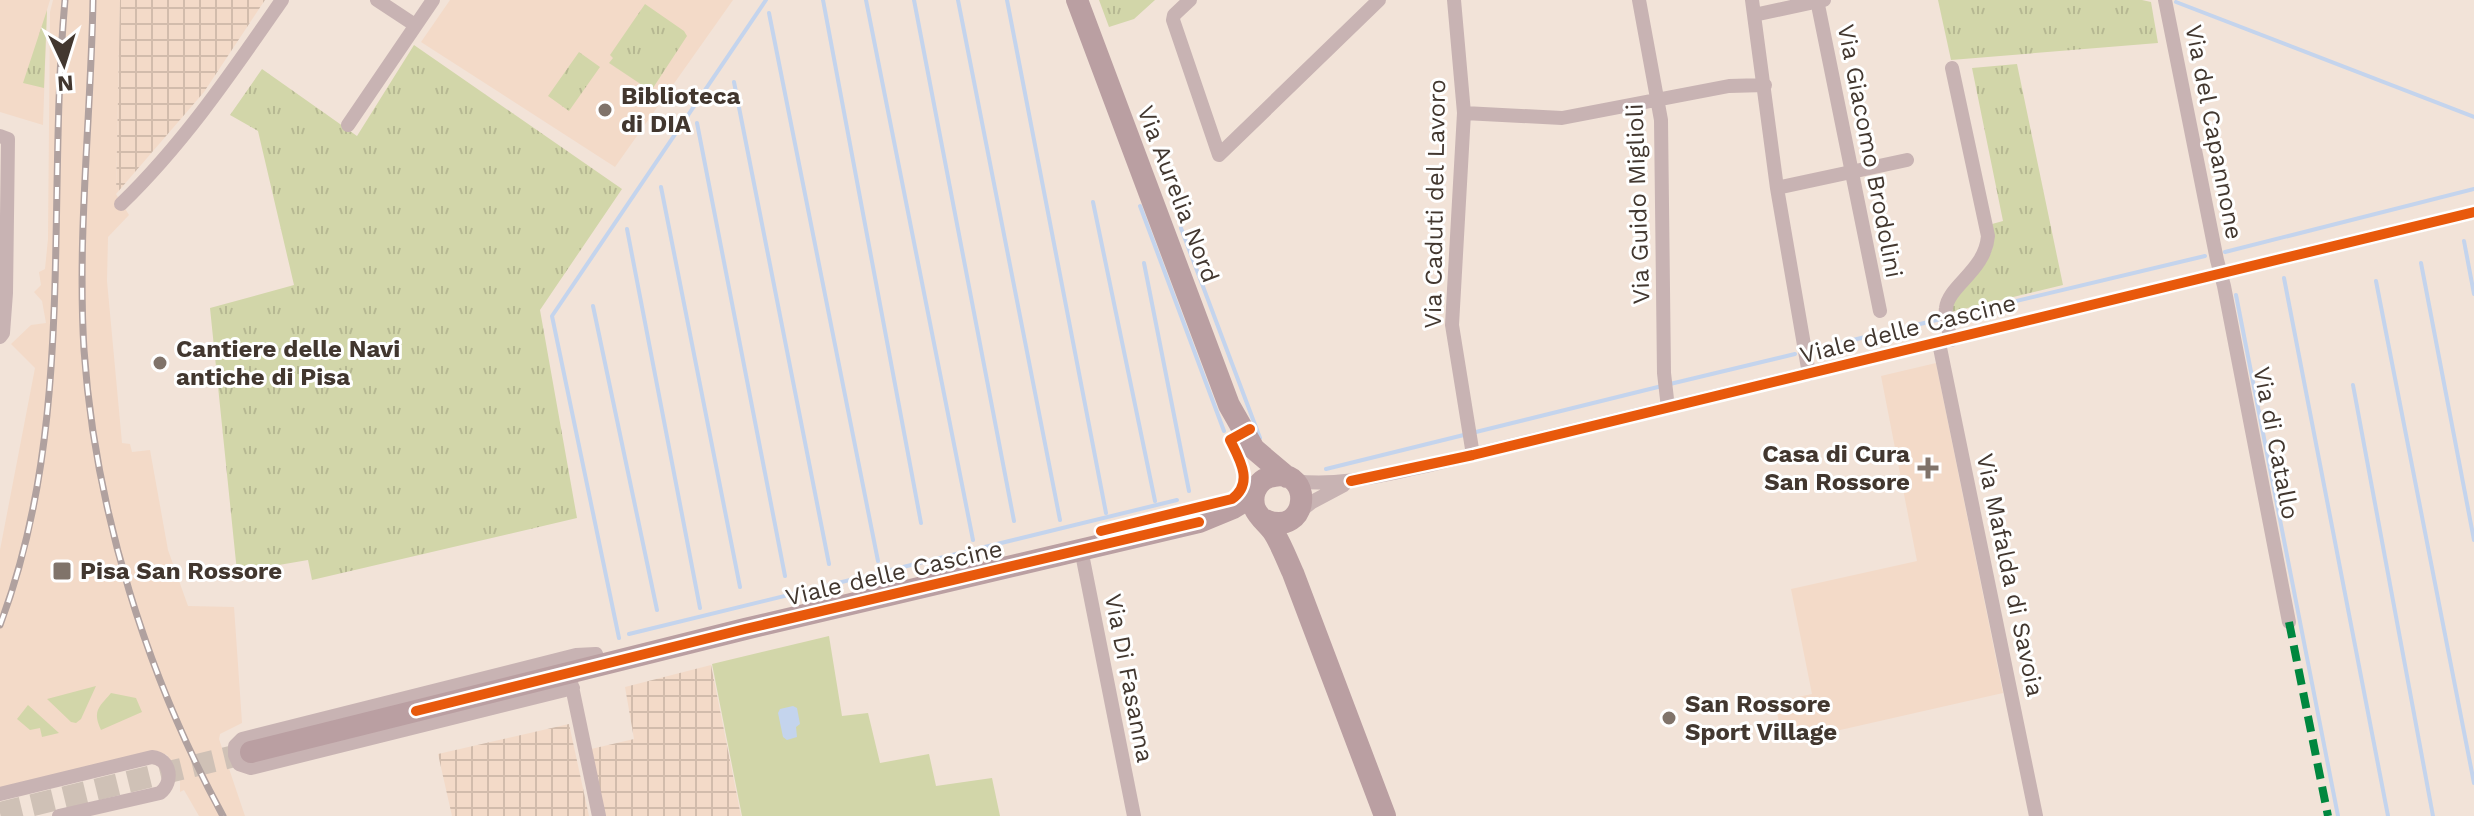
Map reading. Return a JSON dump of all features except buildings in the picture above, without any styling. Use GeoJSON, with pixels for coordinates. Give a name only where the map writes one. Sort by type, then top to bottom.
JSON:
{"type":"FeatureCollection","features":[{"type":"Feature","properties":{"kind":"main road","name":"Via Aurelia Nord"},"geometry":{"type":"LineString","coordinates":[[1077,0],[1229,405],[1234,429],[1250,461],[1259,505],[1293,573],[1385,816]]}},
{"type":"Feature","properties":{"kind":"main road","name":"Via Aurelia Nord"},"geometry":{"type":"LineString","coordinates":[[1229,405],[1254,449],[1290,479]]}},
{"type":"Feature","properties":{"kind":"main road"},"geometry":{"type":"LineString","coordinates":[[1271,476],[1290,479],[1301,493],[1302,500],[1295,516],[1279,524],[1259,505],[1271,476]]}},
{"type":"Feature","properties":{"kind":"main road","name":"Viale delle Cascine"},"geometry":{"type":"LineString","coordinates":[[251,752],[571,681],[600,666],[1259,505]]}},
{"type":"Feature","properties":{"kind":"main road","name":"Via Aurelia Nord"},"geometry":{"type":"LineString","coordinates":[[1293,573],[1290,532],[1295,516]]}},
{"type":"Feature","properties":{"kind":"street"},"geometry":{"type":"LineString","coordinates":[[121,204],[157,169],[195,124],[282,0]]}},
{"type":"Feature","properties":{"kind":"street"},"geometry":{"type":"LineString","coordinates":[[377,0],[415,25]]}},
{"type":"Feature","properties":{"kind":"street"},"geometry":{"type":"LineString","coordinates":[[348,125],[433,0]]}},
{"type":"Feature","properties":{"kind":"street"},"geometry":{"type":"LineString","coordinates":[[1190,0],[1174,15],[1173,20],[1219,155],[1379,0]]}},
{"type":"Feature","properties":{"kind":"street","name":"Via Caduti del Lavoro"},"geometry":{"type":"LineString","coordinates":[[1454,0],[1464,113],[1452,325],[1472,450]]}},
{"type":"Feature","properties":{"kind":"street","name":"Via Guido Miglioli"},"geometry":{"type":"LineString","coordinates":[[1639,0],[1658,98],[1663,160],[1664,378],[1667,401]]}},
{"type":"Feature","properties":{"kind":"street","name":"Via del Capannone"},"geometry":{"type":"LineString","coordinates":[[2165,0],[2219,273]]}},
{"type":"Feature","properties":{"kind":"street"},"geometry":{"type":"LineString","coordinates":[[1809,374],[1777,188],[1753,8],[1820,1]]}},
{"type":"Feature","properties":{"kind":"street","name":"Via Giacomo Brodolini"},"geometry":{"type":"LineString","coordinates":[[1820,1],[1880,311]]}},
{"type":"Feature","properties":{"kind":"street","name":"Via Mafalda di Savoia"},"geometry":{"type":"LineString","coordinates":[[1952,68],[1988,236],[1981,259],[1948,300],[1945,341],[2036,816]]}},
{"type":"Feature","properties":{"kind":"street"},"geometry":{"type":"LineString","coordinates":[[1464,113],[1562,118],[1729,86],[1765,85]]}},
{"type":"Feature","properties":{"kind":"street"},"geometry":{"type":"LineString","coordinates":[[1,334],[6,293],[4,138]]}},
{"type":"Feature","properties":{"kind":"street"},"geometry":{"type":"LineString","coordinates":[[1777,188],[1907,160]]}},
{"type":"Feature","properties":{"kind":"street","name":"Viale delle Cascine"},"geometry":{"type":"LineString","coordinates":[[1290,479],[1318,483],[1351,481],[1667,401],[1809,374],[2474,212]]}},
{"type":"Feature","properties":{"kind":"street","name":"Via di Catallo"},"geometry":{"type":"LineString","coordinates":[[2219,273],[2289,622]]}},
{"type":"Feature","properties":{"kind":"street","name":"Viale delle Cascine"},"geometry":{"type":"LineString","coordinates":[[1295,516],[1351,481]]}},
{"type":"Feature","properties":{"kind":"street","name":"Via Di Fasanna"},"geometry":{"type":"LineString","coordinates":[[1081,549],[1134,816]]}},
{"type":"Feature","properties":{"kind":"street","name":"Viale delle Cascine"},"geometry":{"type":"LineString","coordinates":[[571,681],[251,768],[239,764],[235,755],[235,746],[242,739],[431,690],[576,655],[596,654],[600,666]]}},
{"type":"Feature","properties":{"kind":"street"},"geometry":{"type":"LineString","coordinates":[[571,681],[599,816]]}},
{"type":"Feature","properties":{"kind":"street"},"geometry":{"type":"LineString","coordinates":[[0,794],[152,757],[166,764],[168,782],[160,793],[59,816]]}},
{"type":"Feature","properties":{"kind":"shaded area"},"geometry":{"type":"Polygon","coordinates":[[[0,0],[50,0],[47,10],[43,125],[0,112],[0,0]]]}},
{"type":"Feature","properties":{"kind":"shaded area"},"geometry":{"type":"Polygon","coordinates":[[[53,0],[120,0],[116,194],[129,215],[108,237],[107,281],[122,443],[130,444],[132,452],[150,450],[168,550],[188,606],[234,607],[242,723],[220,734],[219,739],[245,816],[199,816],[184,790],[180,792],[180,779],[167,755],[156,751],[0,788],[0,550],[35,368],[11,344],[31,325],[46,323],[42,301],[34,292],[41,285],[39,272],[45,269],[48,239],[50,12],[53,0]]]}},
{"type":"Feature","properties":{"kind":"shaded area"},"geometry":{"type":"Polygon","coordinates":[[[120,0],[265,0],[204,92],[116,194],[120,0]]]}},
{"type":"Feature","properties":{"kind":"shaded area"},"geometry":{"type":"Polygon","coordinates":[[[450,0],[733,0],[615,167],[421,42],[450,0]]]}},
{"type":"Feature","properties":{"kind":"shaded area","name":"Casa di Cura San Rossore"},"geometry":{"type":"Polygon","coordinates":[[[1936,363],[2003,693],[1783,743],[1775,702],[1812,694],[1791,589],[1917,561],[1881,376],[1936,363]]]}},
{"type":"Feature","properties":{"kind":"shaded area"},"geometry":{"type":"Polygon","coordinates":[[[711,665],[741,816],[605,816],[591,749],[634,739],[625,687],[711,665]]]}},
{"type":"Feature","properties":{"kind":"shaded area"},"geometry":{"type":"Polygon","coordinates":[[[569,724],[589,816],[452,816],[438,754],[569,724]]]}},
{"type":"Feature","properties":{"kind":"green space"},"geometry":{"type":"Polygon","coordinates":[[[1099,0],[1155,0],[1134,19],[1109,27],[1099,0]]]}},
{"type":"Feature","properties":{"kind":"green space"},"geometry":{"type":"Polygon","coordinates":[[[1938,0],[2142,0],[2151,2],[2158,43],[1951,60],[1938,0]]]}},
{"type":"Feature","properties":{"kind":"green space"},"geometry":{"type":"Polygon","coordinates":[[[645,4],[687,36],[651,91],[609,63],[613,58],[610,55],[645,4]]]}},
{"type":"Feature","properties":{"kind":"green space"},"geometry":{"type":"Polygon","coordinates":[[[47,10],[44,88],[23,83],[47,10]]]}},
{"type":"Feature","properties":{"kind":"green space"},"geometry":{"type":"Polygon","coordinates":[[[414,45],[622,189],[540,310],[577,518],[312,580],[308,560],[237,572],[210,308],[294,285],[258,131],[230,115],[262,69],[357,136],[414,45]]]}},
{"type":"Feature","properties":{"kind":"green space"},"geometry":{"type":"Polygon","coordinates":[[[579,52],[600,67],[569,111],[548,96],[579,52]]]}},
{"type":"Feature","properties":{"kind":"green space"},"geometry":{"type":"Polygon","coordinates":[[[2017,64],[2063,285],[1951,312],[1955,300],[1991,252],[1992,224],[2003,221],[1972,68],[2017,64]]]}},
{"type":"Feature","properties":{"kind":"green space"},"geometry":{"type":"Polygon","coordinates":[[[829,636],[842,716],[868,713],[880,763],[929,754],[936,786],[992,778],[1000,816],[742,816],[712,664],[829,636]]]}},
{"type":"Feature","properties":{"kind":"green space"},"geometry":{"type":"Polygon","coordinates":[[[96,686],[81,719],[76,723],[71,722],[47,699],[96,686]]]}},
{"type":"Feature","properties":{"kind":"green space"},"geometry":{"type":"Polygon","coordinates":[[[111,693],[136,698],[142,712],[101,730],[98,710],[111,693]]]}},
{"type":"Feature","properties":{"kind":"green space"},"geometry":{"type":"Polygon","coordinates":[[[28,705],[59,733],[42,737],[40,728],[30,730],[17,719],[28,705]]]}},
{"type":"Feature","properties":{"kind":"water"},"geometry":{"type":"Polygon","coordinates":[[[797,708],[800,724],[796,727],[797,737],[787,740],[783,737],[778,713],[780,709],[797,708]]]}},
{"type":"Feature","properties":{"kind":"waterway"},"geometry":{"type":"LineString","coordinates":[[619,638],[552,316],[766,0]]}},
{"type":"Feature","properties":{"kind":"waterway"},"geometry":{"type":"LineString","coordinates":[[823,0],[921,523]]}},
{"type":"Feature","properties":{"kind":"waterway"},"geometry":{"type":"LineString","coordinates":[[866,0],[973,540]]}},
{"type":"Feature","properties":{"kind":"waterway"},"geometry":{"type":"LineString","coordinates":[[914,0],[1014,521]]}},
{"type":"Feature","properties":{"kind":"waterway"},"geometry":{"type":"LineString","coordinates":[[958,0],[1060,520]]}},
{"type":"Feature","properties":{"kind":"waterway"},"geometry":{"type":"LineString","coordinates":[[1007,0],[1106,513]]}},
{"type":"Feature","properties":{"kind":"waterway"},"geometry":{"type":"LineString","coordinates":[[2176,2],[2474,117]]}},
{"type":"Feature","properties":{"kind":"waterway"},"geometry":{"type":"LineString","coordinates":[[769,13],[878,561]]}},
{"type":"Feature","properties":{"kind":"waterway"},"geometry":{"type":"LineString","coordinates":[[734,82],[829,564]]}},
{"type":"Feature","properties":{"kind":"waterway"},"geometry":{"type":"LineString","coordinates":[[697,123],[785,576]]}},
{"type":"Feature","properties":{"kind":"waterway"},"geometry":{"type":"LineString","coordinates":[[661,187],[740,587]]}},
{"type":"Feature","properties":{"kind":"waterway"},"geometry":{"type":"LineString","coordinates":[[2225,252],[2474,189]]}},
{"type":"Feature","properties":{"kind":"waterway"},"geometry":{"type":"LineString","coordinates":[[1093,202],[1155,501]]}},
{"type":"Feature","properties":{"kind":"waterway"},"geometry":{"type":"LineString","coordinates":[[1140,206],[1224,431]]}},
{"type":"Feature","properties":{"kind":"waterway"},"geometry":{"type":"LineString","coordinates":[[1181,228],[1260,438]]}},
{"type":"Feature","properties":{"kind":"waterway"},"geometry":{"type":"LineString","coordinates":[[627,229],[700,608]]}},
{"type":"Feature","properties":{"kind":"waterway"},"geometry":{"type":"LineString","coordinates":[[2464,241],[2474,294]]}},
{"type":"Feature","properties":{"kind":"waterway"},"geometry":{"type":"LineString","coordinates":[[1949,317],[2205,256]]}},
{"type":"Feature","properties":{"kind":"waterway"},"geometry":{"type":"LineString","coordinates":[[1144,263],[1189,491]]}},
{"type":"Feature","properties":{"kind":"waterway"},"geometry":{"type":"LineString","coordinates":[[2421,263],[2474,540]]}},
{"type":"Feature","properties":{"kind":"waterway"},"geometry":{"type":"LineString","coordinates":[[2284,278],[2388,816]]}},
{"type":"Feature","properties":{"kind":"waterway"},"geometry":{"type":"LineString","coordinates":[[2376,281],[2474,783]]}},
{"type":"Feature","properties":{"kind":"waterway"},"geometry":{"type":"LineString","coordinates":[[2236,295],[2338,816]]}},
{"type":"Feature","properties":{"kind":"waterway"},"geometry":{"type":"LineString","coordinates":[[593,306],[657,610]]}},
{"type":"Feature","properties":{"kind":"waterway"},"geometry":{"type":"LineString","coordinates":[[1815,349],[1941,319]]}},
{"type":"Feature","properties":{"kind":"waterway"},"geometry":{"type":"LineString","coordinates":[[1670,384],[1795,354]]}},
{"type":"Feature","properties":{"kind":"waterway"},"geometry":{"type":"LineString","coordinates":[[2353,385],[2433,816]]}},
{"type":"Feature","properties":{"kind":"waterway"},"geometry":{"type":"LineString","coordinates":[[1326,469],[1662,386]]}},
{"type":"Feature","properties":{"kind":"waterway"},"geometry":{"type":"LineString","coordinates":[[629,634],[1177,500]]}},
{"type":"Feature","properties":{"kind":"tunnel"},"geometry":{"type":"LineString","coordinates":[[0,813],[251,752]]}},
{"type":"Feature","properties":{"kind":"railway"},"geometry":{"type":"LineString","coordinates":[[0,625],[24,549],[40,472],[49,394],[65,0]]}},
{"type":"Feature","properties":{"kind":"railway"},"geometry":{"type":"LineString","coordinates":[[93,0],[82,263],[84,350],[90,410],[100,471],[129,590],[171,707],[223,816]]}},
{"type":"Feature","properties":{"kind":"marked path"},"geometry":{"type":"LineString","coordinates":[[2289,622],[2328,816]]}},
{"type":"Feature","properties":{"kind":"cycle path"},"geometry":{"type":"LineString","coordinates":[[1351,481],[1473,455],[2474,212]]}},
{"type":"Feature","properties":{"kind":"cycle path"},"geometry":{"type":"LineString","coordinates":[[1101,531],[1232,499],[1239,493],[1244,479],[1241,463],[1230,440],[1250,429]]}},
{"type":"Feature","properties":{"kind":"cycle path"},"geometry":{"type":"LineString","coordinates":[[416,711],[745,629],[1199,522]]}},
{"type":"Feature","properties":{"kind":"place","name":"Biblioteca di DIA"},"geometry":{"type":"Point","coordinates":[605,110]}},
{"type":"Feature","properties":{"kind":"place","name":"Cantiere delle Navi antiche di Pisa"},"geometry":{"type":"Point","coordinates":[160,363]}},
{"type":"Feature","properties":{"kind":"place","name":"Casa di Cura San Rossore"},"geometry":{"type":"Point","coordinates":[1928,468]}},
{"type":"Feature","properties":{"kind":"place","name":"Pisa San Rossore"},"geometry":{"type":"Point","coordinates":[62,571]}},
{"type":"Feature","properties":{"kind":"place","name":"San Rossore Sport Village"},"geometry":{"type":"Point","coordinates":[1669,718]}}]}
